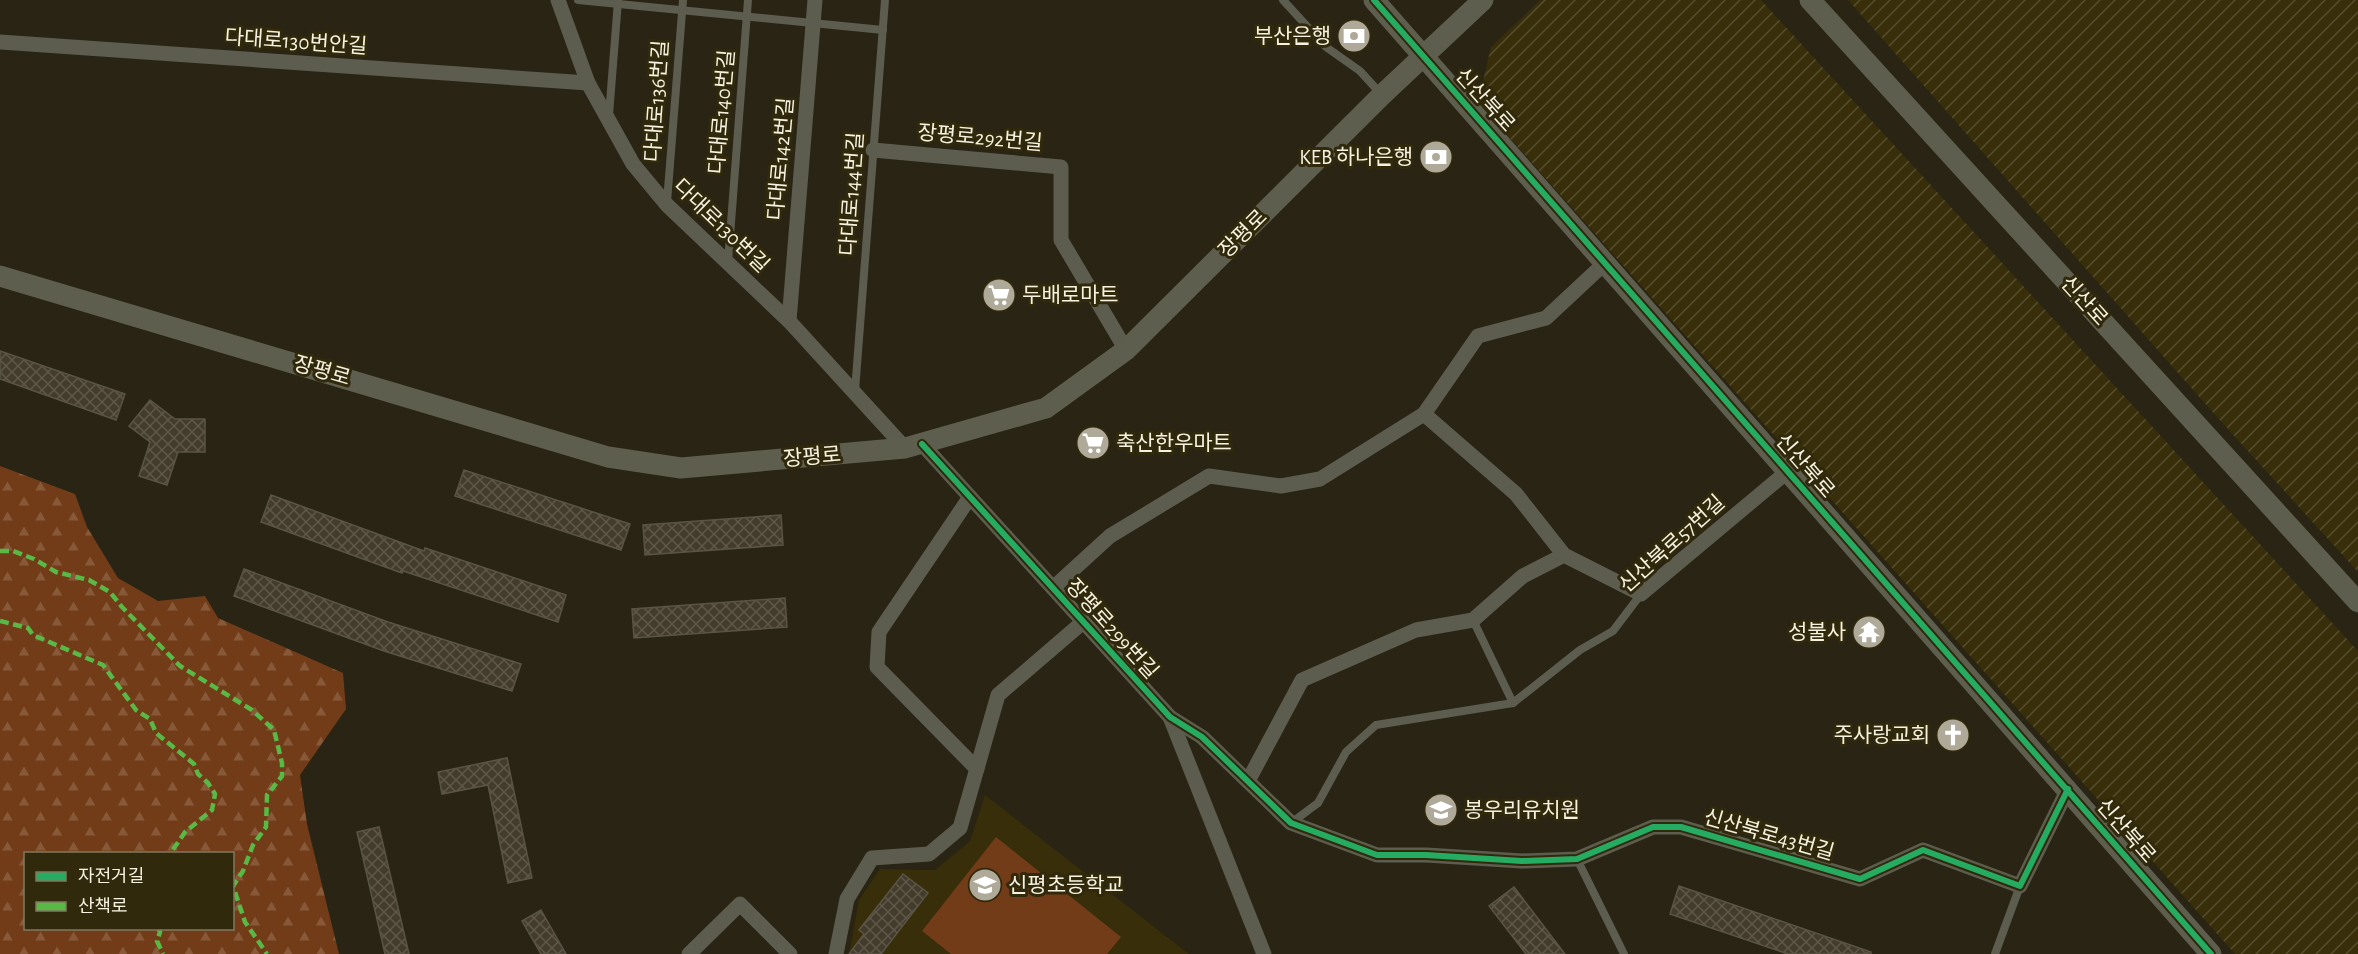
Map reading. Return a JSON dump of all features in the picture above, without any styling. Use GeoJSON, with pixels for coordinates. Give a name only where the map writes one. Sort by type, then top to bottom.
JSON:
{"type":"FeatureCollection","features":[{"type":"Feature","properties":{"kind":"street","name":"다대로130번길"},"geometry":{"type":"LineString","coordinates":[[558,0],[588,83],[608,123],[633,164],[667,205],[789,321],[855,391],[914,446]]}},
{"type":"Feature","properties":{"kind":"street","name":"다대로142번길"},"geometry":{"type":"LineString","coordinates":[[789,321],[815,0]]}},
{"type":"Feature","properties":{"kind":"street","name":"신산북로"},"geometry":{"type":"LineString","coordinates":[[1374,0],[2211,954]]}},
{"type":"Feature","properties":{"kind":"street","name":"장평로"},"geometry":{"type":"LineString","coordinates":[[0,276],[608,457],[681,468],[914,446],[1046,408],[1126,350],[1382,95],[1483,0]]}},
{"type":"Feature","properties":{"kind":"street","name":"신산로"},"geometry":{"type":"LineString","coordinates":[[1810,0],[2358,602]]}},
{"type":"Feature","properties":{"kind":"street","name":"다대로130번안길"},"geometry":{"type":"LineString","coordinates":[[0,42],[588,83]]}},
{"type":"Feature","properties":{"kind":"street","name":"장평로292번길"},"geometry":{"type":"LineString","coordinates":[[873,150],[1061,167],[1061,240],[1126,350]]}},
{"type":"Feature","properties":{"kind":"street"},"geometry":{"type":"LineString","coordinates":[[1053,588],[1110,536],[1209,476],[1281,486],[1320,479],[1424,414],[1478,336],[1546,318],[1606,262]]}},
{"type":"Feature","properties":{"kind":"street"},"geometry":{"type":"LineString","coordinates":[[1424,414],[1516,494],[1564,555],[1641,594]]}},
{"type":"Feature","properties":{"kind":"street","name":"장평로299번길"},"geometry":{"type":"LineString","coordinates":[[914,446],[970,497],[1170,717],[1202,737],[1292,823]]}},
{"type":"Feature","properties":{"kind":"street","name":"신산북로57번길"},"geometry":{"type":"LineString","coordinates":[[1641,594],[1788,471]]}},
{"type":"Feature","properties":{"kind":"street"},"geometry":{"type":"LineString","coordinates":[[970,497],[879,632],[877,667],[977,768]]}},
{"type":"Feature","properties":{"kind":"street"},"geometry":{"type":"LineString","coordinates":[[1248,781],[1302,680],[1416,630],[1473,620],[1523,576],[1564,555]]}},
{"type":"Feature","properties":{"kind":"street"},"geometry":{"type":"LineString","coordinates":[[836,954],[847,899],[872,858],[929,854],[960,828],[998,695],[1083,622]]}},
{"type":"Feature","properties":{"kind":"street"},"geometry":{"type":"LineString","coordinates":[[1170,717],[1264,954]]}},
{"type":"Feature","properties":{"kind":"street"},"geometry":{"type":"LineString","coordinates":[[2020,886],[2068,789]]}},
{"type":"Feature","properties":{"kind":"street","name":"신산북로43번길"},"geometry":{"type":"LineString","coordinates":[[1292,823],[1377,855],[1426,855],[1522,861],[1577,859],[1653,827],[1681,827],[1860,879],[1923,850],[2020,886]]}},
{"type":"Feature","properties":{"kind":"street"},"geometry":{"type":"LineString","coordinates":[[689,954],[740,904],[790,954]]}},
{"type":"Feature","properties":{"kind":"lane"},"geometry":{"type":"LineString","coordinates":[[578,0],[618,2],[883,30]]}},
{"type":"Feature","properties":{"kind":"lane","name":"다대로136번길"},"geometry":{"type":"LineString","coordinates":[[667,205],[683,0]]}},
{"type":"Feature","properties":{"kind":"lane","name":"다대로140번길"},"geometry":{"type":"LineString","coordinates":[[728,262],[748,0]]}},
{"type":"Feature","properties":{"kind":"lane","name":"다대로144번길"},"geometry":{"type":"LineString","coordinates":[[855,391],[885,0]]}},
{"type":"Feature","properties":{"kind":"lane"},"geometry":{"type":"LineString","coordinates":[[1283,0],[1326,47],[1360,71],[1382,95]]}},
{"type":"Feature","properties":{"kind":"lane"},"geometry":{"type":"LineString","coordinates":[[608,123],[618,2]]}},
{"type":"Feature","properties":{"kind":"lane","name":"신산북로57번길"},"geometry":{"type":"LineString","coordinates":[[1292,823],[1318,802],[1347,752],[1376,725],[1513,703],[1580,651],[1613,632],[1641,594]]}},
{"type":"Feature","properties":{"kind":"lane"},"geometry":{"type":"LineString","coordinates":[[1473,620],[1513,703]]}},
{"type":"Feature","properties":{"kind":"lane"},"geometry":{"type":"LineString","coordinates":[[1577,859],[1624,954]]}},
{"type":"Feature","properties":{"kind":"lane"},"geometry":{"type":"LineString","coordinates":[[1995,954],[2020,886]]}},
{"type":"Feature","properties":{"kind":"shaded area"},"geometry":{"type":"Polygon","coordinates":[[[1540,0],[1761,0],[2358,651],[2358,954],[2235,954],[1478,102],[1491,47],[1540,0]]]}},
{"type":"Feature","properties":{"kind":"shaded area"},"geometry":{"type":"Polygon","coordinates":[[[1848,0],[2358,0],[2358,572],[2217,417],[1848,0]]]}},
{"type":"Feature","properties":{"kind":"shaded area","name":"신평초등학교"},"geometry":{"type":"Polygon","coordinates":[[[985,795],[1189,954],[849,954],[859,900],[880,869],[935,870],[970,841],[985,795]]]}},
{"type":"Feature","properties":{"kind":"green space"},"geometry":{"type":"Polygon","coordinates":[[[0,466],[75,494],[87,527],[118,578],[158,601],[205,596],[218,618],[343,673],[346,709],[300,775],[307,824],[339,954],[0,954],[0,466]]]}},
{"type":"Feature","properties":{"kind":"green space"},"geometry":{"type":"Polygon","coordinates":[[[996,837],[1121,937],[1107,954],[951,954],[922,931],[996,837]]]}},
{"type":"Feature","properties":{"kind":"building"},"geometry":{"type":"Polygon","coordinates":[[[0,351],[125,394],[116,420],[0,379],[0,351]]]}},
{"type":"Feature","properties":{"kind":"building"},"geometry":{"type":"Polygon","coordinates":[[[150,400],[175,419],[205,419],[205,452],[178,452],[167,485],[139,476],[150,442],[129,426],[150,400]]]}},
{"type":"Feature","properties":{"kind":"building"},"geometry":{"type":"Polygon","coordinates":[[[464,470],[630,524],[621,550],[455,496],[464,470]]]}},
{"type":"Feature","properties":{"kind":"building"},"geometry":{"type":"Polygon","coordinates":[[[271,495],[424,551],[425,548],[566,595],[558,622],[403,571],[402,573],[261,522],[271,495]]]}},
{"type":"Feature","properties":{"kind":"building"},"geometry":{"type":"Polygon","coordinates":[[[781,515],[783,545],[645,555],[643,525],[781,515]]]}},
{"type":"Feature","properties":{"kind":"building"},"geometry":{"type":"Polygon","coordinates":[[[244,569],[388,622],[521,664],[512,691],[384,651],[234,596],[244,569]]]}},
{"type":"Feature","properties":{"kind":"building"},"geometry":{"type":"Polygon","coordinates":[[[785,598],[787,627],[634,638],[632,609],[785,598]]]}},
{"type":"Feature","properties":{"kind":"building"},"geometry":{"type":"Polygon","coordinates":[[[507,758],[532,878],[508,883],[488,785],[442,794],[438,772],[507,758]]]}},
{"type":"Feature","properties":{"kind":"building"},"geometry":{"type":"Polygon","coordinates":[[[379,827],[409,954],[385,954],[357,832],[379,827]]]}},
{"type":"Feature","properties":{"kind":"building"},"geometry":{"type":"Polygon","coordinates":[[[903,874],[928,893],[881,954],[849,954],[864,934],[859,930],[903,874]]]}},
{"type":"Feature","properties":{"kind":"building"},"geometry":{"type":"Polygon","coordinates":[[[1679,886],[1871,952],[1871,954],[1788,954],[1670,914],[1679,886]]]}},
{"type":"Feature","properties":{"kind":"building"},"geometry":{"type":"Polygon","coordinates":[[[1514,887],[1565,954],[1526,954],[1489,906],[1514,887]]]}},
{"type":"Feature","properties":{"kind":"building"},"geometry":{"type":"Polygon","coordinates":[[[541,910],[566,954],[541,954],[522,921],[541,910]]]}},
{"type":"Feature","properties":{"kind":"marked path"},"geometry":{"type":"LineString","coordinates":[[0,551],[13,551],[34,559],[56,572],[89,580],[110,592],[180,666],[252,710],[274,730],[282,763],[282,776],[267,795],[266,827],[253,845],[243,871],[234,884]]}},
{"type":"Feature","properties":{"kind":"marked path"},"geometry":{"type":"LineString","coordinates":[[0,621],[28,628],[33,635],[103,665],[136,710],[150,719],[156,733],[194,764],[198,774],[215,794],[212,810],[185,832],[171,852]]}},
{"type":"Feature","properties":{"kind":"marked path"},"geometry":{"type":"LineString","coordinates":[[234,889],[245,922],[267,954]]}},
{"type":"Feature","properties":{"kind":"marked path"},"geometry":{"type":"LineString","coordinates":[[159,930],[157,941],[163,954]]}},
{"type":"Feature","properties":{"kind":"cycle path"},"geometry":{"type":"LineString","coordinates":[[1374,0],[2211,954]]}},
{"type":"Feature","properties":{"kind":"cycle path"},"geometry":{"type":"LineString","coordinates":[[922,444],[1170,717],[1202,737],[1291,823],[1377,855],[1426,855],[1522,861],[1577,859],[1653,827],[1681,827],[1860,879],[1923,850],[2020,886],[2068,789]]}},
{"type":"Feature","properties":{"kind":"place","name":"부산은행"},"geometry":{"type":"Point","coordinates":[1354,36]}},
{"type":"Feature","properties":{"kind":"place","name":"KEB 하나은행"},"geometry":{"type":"Point","coordinates":[1436,157]}},
{"type":"Feature","properties":{"kind":"place","name":"두배로마트"},"geometry":{"type":"Point","coordinates":[999,295]}},
{"type":"Feature","properties":{"kind":"place","name":"축산한우마트"},"geometry":{"type":"Point","coordinates":[1093,443]}},
{"type":"Feature","properties":{"kind":"place","name":"성불사"},"geometry":{"type":"Point","coordinates":[1869,632]}},
{"type":"Feature","properties":{"kind":"place","name":"주사랑교회"},"geometry":{"type":"Point","coordinates":[1953,735]}},
{"type":"Feature","properties":{"kind":"place","name":"봉우리유치원"},"geometry":{"type":"Point","coordinates":[1441,810]}},
{"type":"Feature","properties":{"kind":"place","name":"신평초등학교"},"geometry":{"type":"Point","coordinates":[985,885]}}]}
